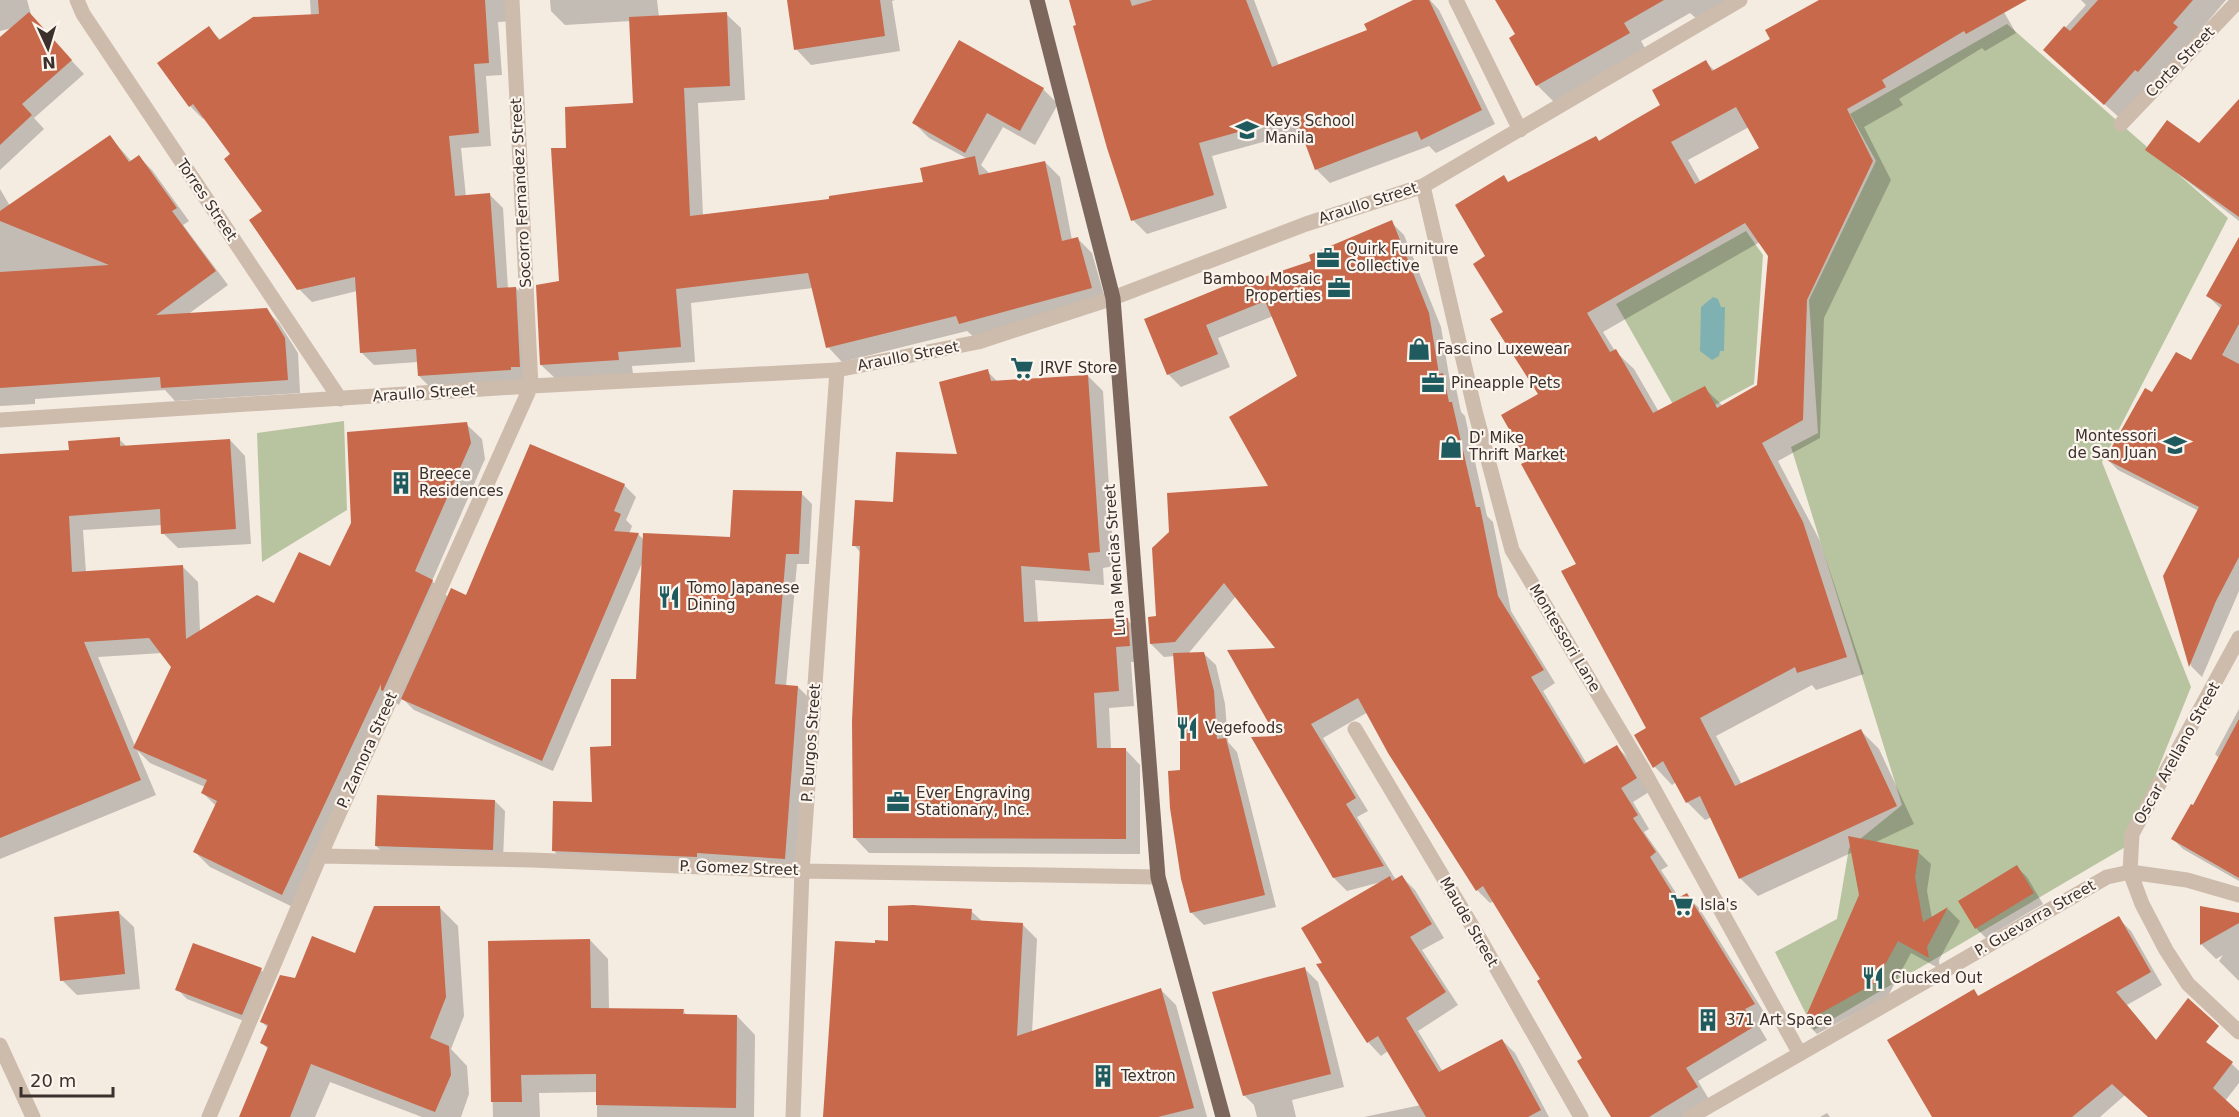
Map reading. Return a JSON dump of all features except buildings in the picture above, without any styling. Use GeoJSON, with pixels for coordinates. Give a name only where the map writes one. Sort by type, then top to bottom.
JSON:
{"type":"FeatureCollection","features":[{"type":"Feature","properties":{"kind":"main road","name":"Luna Mencias Street"},"geometry":{"type":"LineString","coordinates":[[1037,0],[1113,298],[1158,877],[1224,1117]]}},
{"type":"Feature","properties":{"kind":"street","name":"Torres Street"},"geometry":{"type":"LineString","coordinates":[[77,0],[83,14],[340,399]]}},
{"type":"Feature","properties":{"kind":"street","name":"Socorro Fernandez Street"},"geometry":{"type":"LineString","coordinates":[[512,0],[531,386]]}},
{"type":"Feature","properties":{"kind":"street"},"geometry":{"type":"LineString","coordinates":[[1456,0],[1520,130]]}},
{"type":"Feature","properties":{"kind":"street","name":"Araullo Street"},"geometry":{"type":"LineString","coordinates":[[0,420],[531,386],[837,370],[978,342],[1113,298],[1306,224],[1423,186],[1740,0]]}},
{"type":"Feature","properties":{"kind":"street","name":"Corta Street"},"geometry":{"type":"LineString","coordinates":[[2121,124],[2239,0]]}},
{"type":"Feature","properties":{"kind":"street","name":"Montessori Lane"},"geometry":{"type":"LineString","coordinates":[[1423,186],[1475,411],[1512,550],[1644,771],[1800,1054]]}},
{"type":"Feature","properties":{"kind":"street","name":"P. Burgos Street"},"geometry":{"type":"LineString","coordinates":[[793,1117],[802,871],[837,370]]}},
{"type":"Feature","properties":{"kind":"street","name":"P. Zamora Street"},"geometry":{"type":"LineString","coordinates":[[209,1117],[320,856],[531,386]]}},
{"type":"Feature","properties":{"kind":"street","name":"Oscar Arellano Street"},"geometry":{"type":"LineString","coordinates":[[2130,872],[2132,834],[2239,638]]}},
{"type":"Feature","properties":{"kind":"street","name":"Maude Street"},"geometry":{"type":"LineString","coordinates":[[1355,729],[1481,941],[1581,1117]]}},
{"type":"Feature","properties":{"kind":"street","name":"P. Gomez Street"},"geometry":{"type":"LineString","coordinates":[[320,856],[532,858],[802,871],[1158,877]]}},
{"type":"Feature","properties":{"kind":"street"},"geometry":{"type":"LineString","coordinates":[[2130,872],[2142,904],[2166,950],[2188,984],[2239,1032]]}},
{"type":"Feature","properties":{"kind":"street","name":"P. Guevarra Street"},"geometry":{"type":"LineString","coordinates":[[1690,1117],[2107,877],[2130,872],[2187,880],[2239,895]]}},
{"type":"Feature","properties":{"kind":"street"},"geometry":{"type":"LineString","coordinates":[[0,1045],[33,1117]]}},
{"type":"Feature","properties":{"kind":"green space"},"geometry":{"type":"Polygon","coordinates":[[[2007,24],[2228,218],[2102,462],[2191,687],[2127,846],[1814,1030],[1775,952],[1837,919],[1849,848],[1902,805],[1791,447],[1818,433],[1809,300],[1876,161],[1850,114],[2007,24]]]}},
{"type":"Feature","properties":{"kind":"green space"},"geometry":{"type":"Polygon","coordinates":[[[1746,231],[1763,255],[1754,384],[1683,422],[1616,304],[1746,231]]]}},
{"type":"Feature","properties":{"kind":"green space"},"geometry":{"type":"Polygon","coordinates":[[[344,421],[347,510],[262,562],[257,433],[344,421]]]}},
{"type":"Feature","properties":{"kind":"water"},"geometry":{"type":"Polygon","coordinates":[[[1713,297],[1718,299],[1721,307],[1725,307],[1724,351],[1720,351],[1719,356],[1712,360],[1700,351],[1701,307],[1713,297]]]}},
{"type":"Feature","properties":{"kind":"place","name":"Keys School Manila"},"geometry":{"type":"Point","coordinates":[1247,130]}},
{"type":"Feature","properties":{"kind":"place","name":"Quirk Furniture Collective"},"geometry":{"type":"Point","coordinates":[1328,258]}},
{"type":"Feature","properties":{"kind":"place","name":"Bamboo Mosaic Properties"},"geometry":{"type":"Point","coordinates":[1339,288]}},
{"type":"Feature","properties":{"kind":"place","name":"Fascino Luxewear"},"geometry":{"type":"Point","coordinates":[1419,349]}},
{"type":"Feature","properties":{"kind":"place","name":"JRVF Store"},"geometry":{"type":"Point","coordinates":[1022,368]}},
{"type":"Feature","properties":{"kind":"place","name":"Pineapple Pets"},"geometry":{"type":"Point","coordinates":[1433,383]}},
{"type":"Feature","properties":{"kind":"place","name":"Montessori de San Juan"},"geometry":{"type":"Point","coordinates":[2175,445]}},
{"type":"Feature","properties":{"kind":"place","name":"D' Mike Thrift Market"},"geometry":{"type":"Point","coordinates":[1451,447]}},
{"type":"Feature","properties":{"kind":"place","name":"Breece Residences"},"geometry":{"type":"Point","coordinates":[401,483]}},
{"type":"Feature","properties":{"kind":"place","name":"Tomo Japanese Dining"},"geometry":{"type":"Point","coordinates":[669,597]}},
{"type":"Feature","properties":{"kind":"place","name":"Vegefoods"},"geometry":{"type":"Point","coordinates":[1187,728]}},
{"type":"Feature","properties":{"kind":"place","name":"Ever Engraving Stationary, Inc."},"geometry":{"type":"Point","coordinates":[898,802]}},
{"type":"Feature","properties":{"kind":"place","name":"Isla's"},"geometry":{"type":"Point","coordinates":[1682,905]}},
{"type":"Feature","properties":{"kind":"place","name":"Clucked Out"},"geometry":{"type":"Point","coordinates":[1873,978]}},
{"type":"Feature","properties":{"kind":"place","name":"371 Art Space"},"geometry":{"type":"Point","coordinates":[1708,1020]}},
{"type":"Feature","properties":{"kind":"place","name":"Textron"},"geometry":{"type":"Point","coordinates":[1103,1076]}}]}
